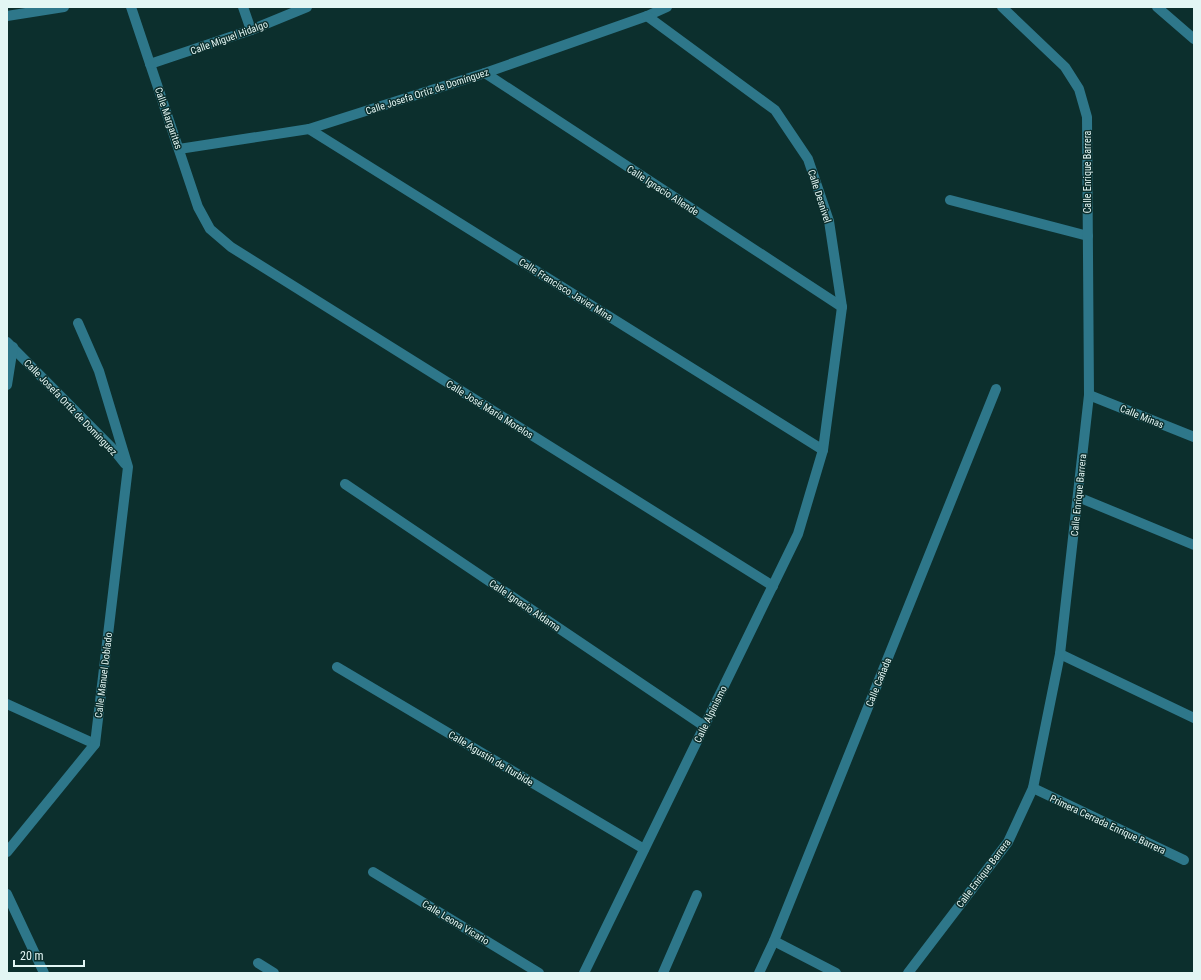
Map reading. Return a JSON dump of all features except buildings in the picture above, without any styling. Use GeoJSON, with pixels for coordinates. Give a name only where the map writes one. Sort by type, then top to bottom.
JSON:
{"type":"FeatureCollection","features":[{"type":"Feature","properties":{"kind":"street"},"geometry":{"type":"LineString","coordinates":[[7,16],[64,7]]}},
{"type":"Feature","properties":{"kind":"street","name":"Calle Margaritas"},"geometry":{"type":"LineString","coordinates":[[131,7],[198,207],[210,228]]}},
{"type":"Feature","properties":{"kind":"street"},"geometry":{"type":"LineString","coordinates":[[243,7],[251,30]]}},
{"type":"Feature","properties":{"kind":"street","name":"Calle Miguel Hidalgo"},"geometry":{"type":"LineString","coordinates":[[150,64],[251,30],[307,7]]}},
{"type":"Feature","properties":{"kind":"street","name":"Calle Josefa Ortiz de Domínguez"},"geometry":{"type":"LineString","coordinates":[[179,149],[309,129],[485,73],[647,16],[667,7]]}},
{"type":"Feature","properties":{"kind":"street","name":"Calle Enrique Barrera"},"geometry":{"type":"LineString","coordinates":[[908,973],[1008,842],[1033,788],[1060,654],[1089,395],[1087,117],[1079,89],[1064,67],[1002,7]]}},
{"type":"Feature","properties":{"kind":"street"},"geometry":{"type":"LineString","coordinates":[[1157,7],[1194,39]]}},
{"type":"Feature","properties":{"kind":"street","name":"Calle Desnivel"},"geometry":{"type":"LineString","coordinates":[[647,16],[775,110],[808,159],[828,221],[842,308],[823,450]]}},
{"type":"Feature","properties":{"kind":"street","name":"Calle Ignacio Allende"},"geometry":{"type":"LineString","coordinates":[[485,73],[842,308]]}},
{"type":"Feature","properties":{"kind":"street","name":"Calle Francisco Javier Mina"},"geometry":{"type":"LineString","coordinates":[[309,129],[823,450]]}},
{"type":"Feature","properties":{"kind":"street"},"geometry":{"type":"LineString","coordinates":[[950,200],[1088,236]]}},
{"type":"Feature","properties":{"kind":"street","name":"Calle José María Morelos"},"geometry":{"type":"LineString","coordinates":[[210,228],[230,247],[773,586]]}},
{"type":"Feature","properties":{"kind":"street"},"geometry":{"type":"LineString","coordinates":[[78,323],[99,371],[128,467]]}},
{"type":"Feature","properties":{"kind":"street","name":"Calle Josefa Ortiz de Domínguez"},"geometry":{"type":"LineString","coordinates":[[10,345],[113,449],[128,467]]}},
{"type":"Feature","properties":{"kind":"street","name":"Calle Josefa Ortiz de Domínguez"},"geometry":{"type":"LineString","coordinates":[[7,385],[10,345]]}},
{"type":"Feature","properties":{"kind":"street","name":"Calle Cañada"},"geometry":{"type":"LineString","coordinates":[[759,973],[774,941],[996,389]]}},
{"type":"Feature","properties":{"kind":"street","name":"Calle Minas"},"geometry":{"type":"LineString","coordinates":[[1089,395],[1194,437]]}},
{"type":"Feature","properties":{"kind":"street","name":"Calle Alpinismo"},"geometry":{"type":"LineString","coordinates":[[584,973],[798,534],[823,450]]}},
{"type":"Feature","properties":{"kind":"street","name":"Calle Manuel Doblado"},"geometry":{"type":"LineString","coordinates":[[95,744],[128,467]]}},
{"type":"Feature","properties":{"kind":"street","name":"Calle Ignacio Aldama"},"geometry":{"type":"LineString","coordinates":[[345,484],[704,726]]}},
{"type":"Feature","properties":{"kind":"street"},"geometry":{"type":"LineString","coordinates":[[1078,497],[1194,545]]}},
{"type":"Feature","properties":{"kind":"street"},"geometry":{"type":"LineString","coordinates":[[1060,654],[1194,718]]}},
{"type":"Feature","properties":{"kind":"street","name":"Calle Agustín de Iturbide"},"geometry":{"type":"LineString","coordinates":[[337,667],[644,849]]}},
{"type":"Feature","properties":{"kind":"street"},"geometry":{"type":"LineString","coordinates":[[7,704],[95,744],[7,852]]}},
{"type":"Feature","properties":{"kind":"street","name":"Primera Cerrada Enrique Barrera"},"geometry":{"type":"LineString","coordinates":[[1033,788],[1184,860]]}},
{"type":"Feature","properties":{"kind":"street","name":"Calle Leona Vicario"},"geometry":{"type":"LineString","coordinates":[[373,872],[539,973]]}},
{"type":"Feature","properties":{"kind":"street"},"geometry":{"type":"LineString","coordinates":[[7,894],[44,973]]}},
{"type":"Feature","properties":{"kind":"street"},"geometry":{"type":"LineString","coordinates":[[663,973],[697,895]]}},
{"type":"Feature","properties":{"kind":"street"},"geometry":{"type":"LineString","coordinates":[[774,941],[836,973]]}},
{"type":"Feature","properties":{"kind":"street"},"geometry":{"type":"LineString","coordinates":[[258,963],[274,973]]}}]}
